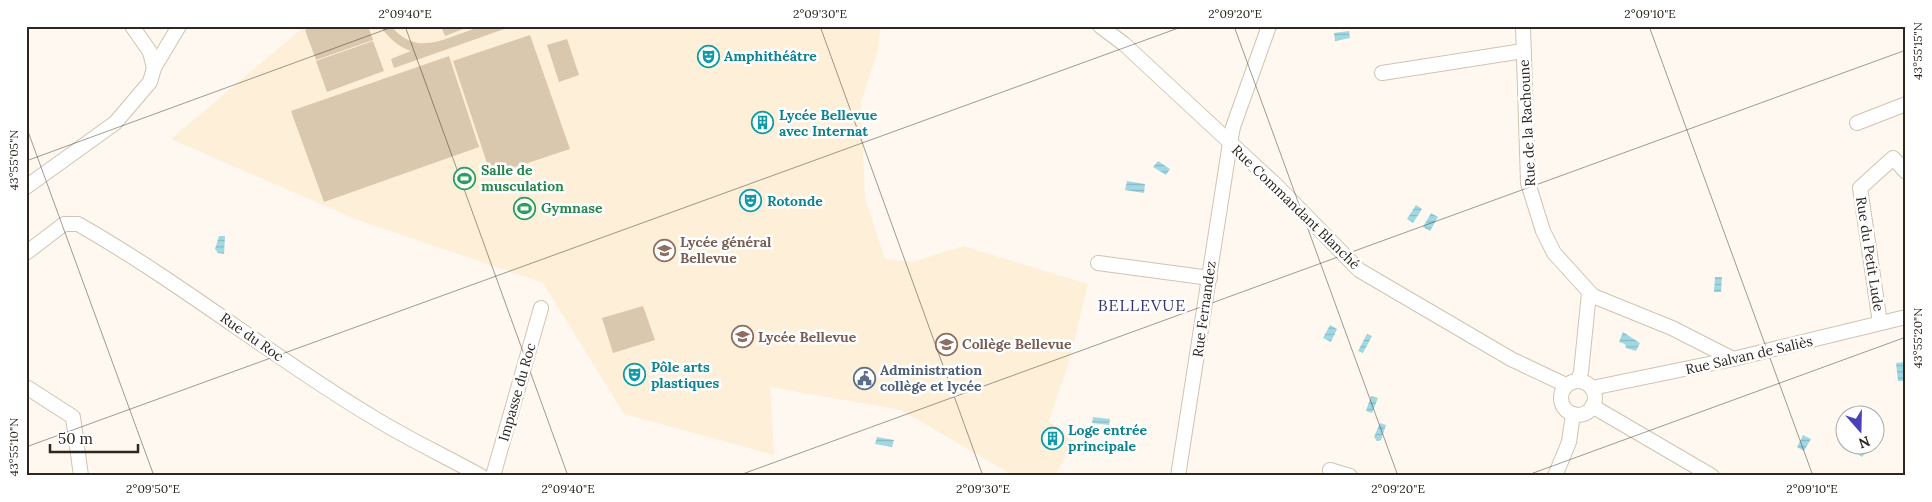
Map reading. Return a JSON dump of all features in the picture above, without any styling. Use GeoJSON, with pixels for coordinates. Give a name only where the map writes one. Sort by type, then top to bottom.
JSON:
{"type":"FeatureCollection","features":[{"type":"Feature","properties":{"kind":"street"},"geometry":{"type":"LineString","coordinates":[[132,26],[150,52],[154,68]]}},
{"type":"Feature","properties":{"kind":"street"},"geometry":{"type":"LineString","coordinates":[[26,187],[115,123],[150,82],[154,68],[179,26]]}},
{"type":"Feature","properties":{"kind":"street","name":"Rue Commandant Blanché"},"geometry":{"type":"LineString","coordinates":[[1100,26],[1124,44],[1276,185],[1359,270],[1511,359],[1572,383]]}},
{"type":"Feature","properties":{"kind":"street","name":"Rue Fernandez"},"geometry":{"type":"LineString","coordinates":[[1178,476],[1233,127],[1269,26]]}},
{"type":"Feature","properties":{"kind":"street","name":"Rue de la Rachoune"},"geometry":{"type":"LineString","coordinates":[[1523,26],[1528,183],[1543,231],[1554,253],[1589,293]]}},
{"type":"Feature","properties":{"kind":"street"},"geometry":{"type":"LineString","coordinates":[[1382,73],[1523,51]]}},
{"type":"Feature","properties":{"kind":"street"},"geometry":{"type":"LineString","coordinates":[[1858,123],[1906,104]]}},
{"type":"Feature","properties":{"kind":"street","name":"Rue du Petit Lude"},"geometry":{"type":"LineString","coordinates":[[1880,323],[1860,188],[1892,158],[1906,172]]}},
{"type":"Feature","properties":{"kind":"street","name":"Rue du Roc"},"geometry":{"type":"LineString","coordinates":[[26,253],[64,224],[78,224],[168,279],[265,347],[372,417],[481,476]]}},
{"type":"Feature","properties":{"kind":"street"},"geometry":{"type":"LineString","coordinates":[[1098,263],[1210,278]]}},
{"type":"Feature","properties":{"kind":"street"},"geometry":{"type":"LineString","coordinates":[[1572,383],[1592,388],[1595,397],[1592,406],[1584,414],[1573,414],[1561,402],[1563,390],[1581,372],[1589,293],[1672,328],[1733,359]]}},
{"type":"Feature","properties":{"kind":"street","name":"Impasse du Roc"},"geometry":{"type":"LineString","coordinates":[[493,476],[541,308]]}},
{"type":"Feature","properties":{"kind":"street","name":"Rue Salvan de Saliès"},"geometry":{"type":"LineString","coordinates":[[1592,388],[1733,359],[1906,317]]}},
{"type":"Feature","properties":{"kind":"street"},"geometry":{"type":"LineString","coordinates":[[26,389],[28,388],[73,418],[81,476]]}},
{"type":"Feature","properties":{"kind":"street"},"geometry":{"type":"LineString","coordinates":[[1592,406],[1710,475]]}},
{"type":"Feature","properties":{"kind":"street"},"geometry":{"type":"LineString","coordinates":[[1554,476],[1569,442],[1573,414]]}},
{"type":"Feature","properties":{"kind":"street"},"geometry":{"type":"LineString","coordinates":[[1330,470],[1350,476]]}},
{"type":"Feature","properties":{"kind":"shaded area","name":"Lycée général Bellevue"},"geometry":{"type":"Polygon","coordinates":[[[305,26],[881,26],[877,53],[861,102],[865,198],[885,259],[913,262],[963,246],[1088,284],[1069,362],[1049,421],[1074,441],[1055,476],[1014,476],[901,410],[770,387],[774,455],[624,414],[543,283],[355,219],[171,139],[305,26]]]}},
{"type":"Feature","properties":{"kind":"shaded area"},"geometry":{"type":"Polygon","coordinates":[[[316,26],[368,26],[373,40],[316,60],[305,30],[316,26]]]}},
{"type":"Feature","properties":{"kind":"shaded area"},"geometry":{"type":"Polygon","coordinates":[[[380,26],[391,26],[412,42],[423,43],[445,39],[485,26],[513,26],[394,68],[391,59],[411,51],[394,41],[380,26]]]}},
{"type":"Feature","properties":{"kind":"shaded area"},"geometry":{"type":"Polygon","coordinates":[[[441,26],[471,26],[445,36],[441,26]]]}},
{"type":"Feature","properties":{"kind":"shaded area"},"geometry":{"type":"Polygon","coordinates":[[[530,35],[570,149],[491,175],[453,61],[530,35]]]}},
{"type":"Feature","properties":{"kind":"shaded area"},"geometry":{"type":"Polygon","coordinates":[[[567,39],[579,75],[559,82],[547,45],[567,39]]]}},
{"type":"Feature","properties":{"kind":"shaded area"},"geometry":{"type":"Polygon","coordinates":[[[373,41],[384,71],[327,92],[316,61],[373,41]]]}},
{"type":"Feature","properties":{"kind":"shaded area"},"geometry":{"type":"Polygon","coordinates":[[[449,56],[479,147],[324,202],[291,111],[449,56]]]}},
{"type":"Feature","properties":{"kind":"shaded area"},"geometry":{"type":"Polygon","coordinates":[[[643,306],[655,340],[613,353],[602,318],[643,306]]]}},
{"type":"Feature","properties":{"kind":"water"},"geometry":{"type":"Polygon","coordinates":[[[1349,31],[1350,38],[1335,41],[1334,33],[1349,31]]]}},
{"type":"Feature","properties":{"kind":"water"},"geometry":{"type":"Polygon","coordinates":[[[1158,161],[1170,169],[1166,175],[1153,167],[1158,161]]]}},
{"type":"Feature","properties":{"kind":"water"},"geometry":{"type":"Polygon","coordinates":[[[1127,181],[1145,184],[1144,193],[1125,190],[1127,181]]]}},
{"type":"Feature","properties":{"kind":"water"},"geometry":{"type":"Polygon","coordinates":[[[1416,205],[1422,209],[1413,223],[1407,219],[1416,205]]]}},
{"type":"Feature","properties":{"kind":"water"},"geometry":{"type":"Polygon","coordinates":[[[1431,213],[1438,217],[1430,231],[1423,227],[1431,213]]]}},
{"type":"Feature","properties":{"kind":"water"},"geometry":{"type":"Polygon","coordinates":[[[219,236],[225,236],[224,254],[218,253],[215,249],[219,236]]]}},
{"type":"Feature","properties":{"kind":"water"},"geometry":{"type":"Polygon","coordinates":[[[1715,277],[1722,277],[1721,292],[1714,292],[1715,277]]]}},
{"type":"Feature","properties":{"kind":"water"},"geometry":{"type":"Polygon","coordinates":[[[1330,325],[1337,329],[1331,342],[1323,338],[1330,325]]]}},
{"type":"Feature","properties":{"kind":"water"},"geometry":{"type":"Polygon","coordinates":[[[1623,332],[1640,343],[1636,351],[1626,348],[1625,344],[1619,342],[1623,332]]]}},
{"type":"Feature","properties":{"kind":"water"},"geometry":{"type":"Polygon","coordinates":[[[1367,334],[1372,336],[1363,353],[1358,351],[1367,334]]]}},
{"type":"Feature","properties":{"kind":"water"},"geometry":{"type":"Polygon","coordinates":[[[1905,362],[1906,381],[1898,381],[1896,363],[1905,362]]]}},
{"type":"Feature","properties":{"kind":"water"},"geometry":{"type":"Polygon","coordinates":[[[1371,396],[1378,398],[1372,413],[1366,411],[1371,396]]]}},
{"type":"Feature","properties":{"kind":"water"},"geometry":{"type":"Polygon","coordinates":[[[1093,417],[1110,419],[1109,425],[1092,423],[1093,417]]]}},
{"type":"Feature","properties":{"kind":"water"},"geometry":{"type":"Polygon","coordinates":[[[1380,423],[1386,425],[1381,440],[1377,441],[1374,437],[1380,423]]]}},
{"type":"Feature","properties":{"kind":"water"},"geometry":{"type":"Polygon","coordinates":[[[1803,435],[1811,439],[1804,451],[1797,447],[1803,435]]]}},
{"type":"Feature","properties":{"kind":"water"},"geometry":{"type":"Polygon","coordinates":[[[877,437],[894,440],[892,447],[875,444],[877,437]]]}},
{"type":"Feature","properties":{"kind":"place","name":"Amphithéâtre"},"geometry":{"type":"Point","coordinates":[708,56]}},
{"type":"Feature","properties":{"kind":"place","name":"Lycée Bellevue avec Internat"},"geometry":{"type":"Point","coordinates":[763,123]}},
{"type":"Feature","properties":{"kind":"place","name":"Salle de musculation"},"geometry":{"type":"Point","coordinates":[465,178]}},
{"type":"Feature","properties":{"kind":"place","name":"Rotonde"},"geometry":{"type":"Point","coordinates":[751,201]}},
{"type":"Feature","properties":{"kind":"place","name":"Gymnase"},"geometry":{"type":"Point","coordinates":[525,208]}},
{"type":"Feature","properties":{"kind":"place","name":"Lycée général Bellevue"},"geometry":{"type":"Point","coordinates":[664,250]}},
{"type":"Feature","properties":{"kind":"place","name":"Lycée Bellevue"},"geometry":{"type":"Point","coordinates":[742,337]}},
{"type":"Feature","properties":{"kind":"place","name":"Collège Bellevue"},"geometry":{"type":"Point","coordinates":[946,344]}},
{"type":"Feature","properties":{"kind":"place","name":"Pôle arts plastiques"},"geometry":{"type":"Point","coordinates":[635,375]}},
{"type":"Feature","properties":{"kind":"place","name":"Administration collège et lycée"},"geometry":{"type":"Point","coordinates":[864,378]}},
{"type":"Feature","properties":{"kind":"place","name":"Loge entrée principale"},"geometry":{"type":"Point","coordinates":[1052,438]}},
{"type":"Feature","properties":{"kind":"district","name":"BELLEVUE"},"geometry":{"type":"Point","coordinates":[1142,305]}}]}
